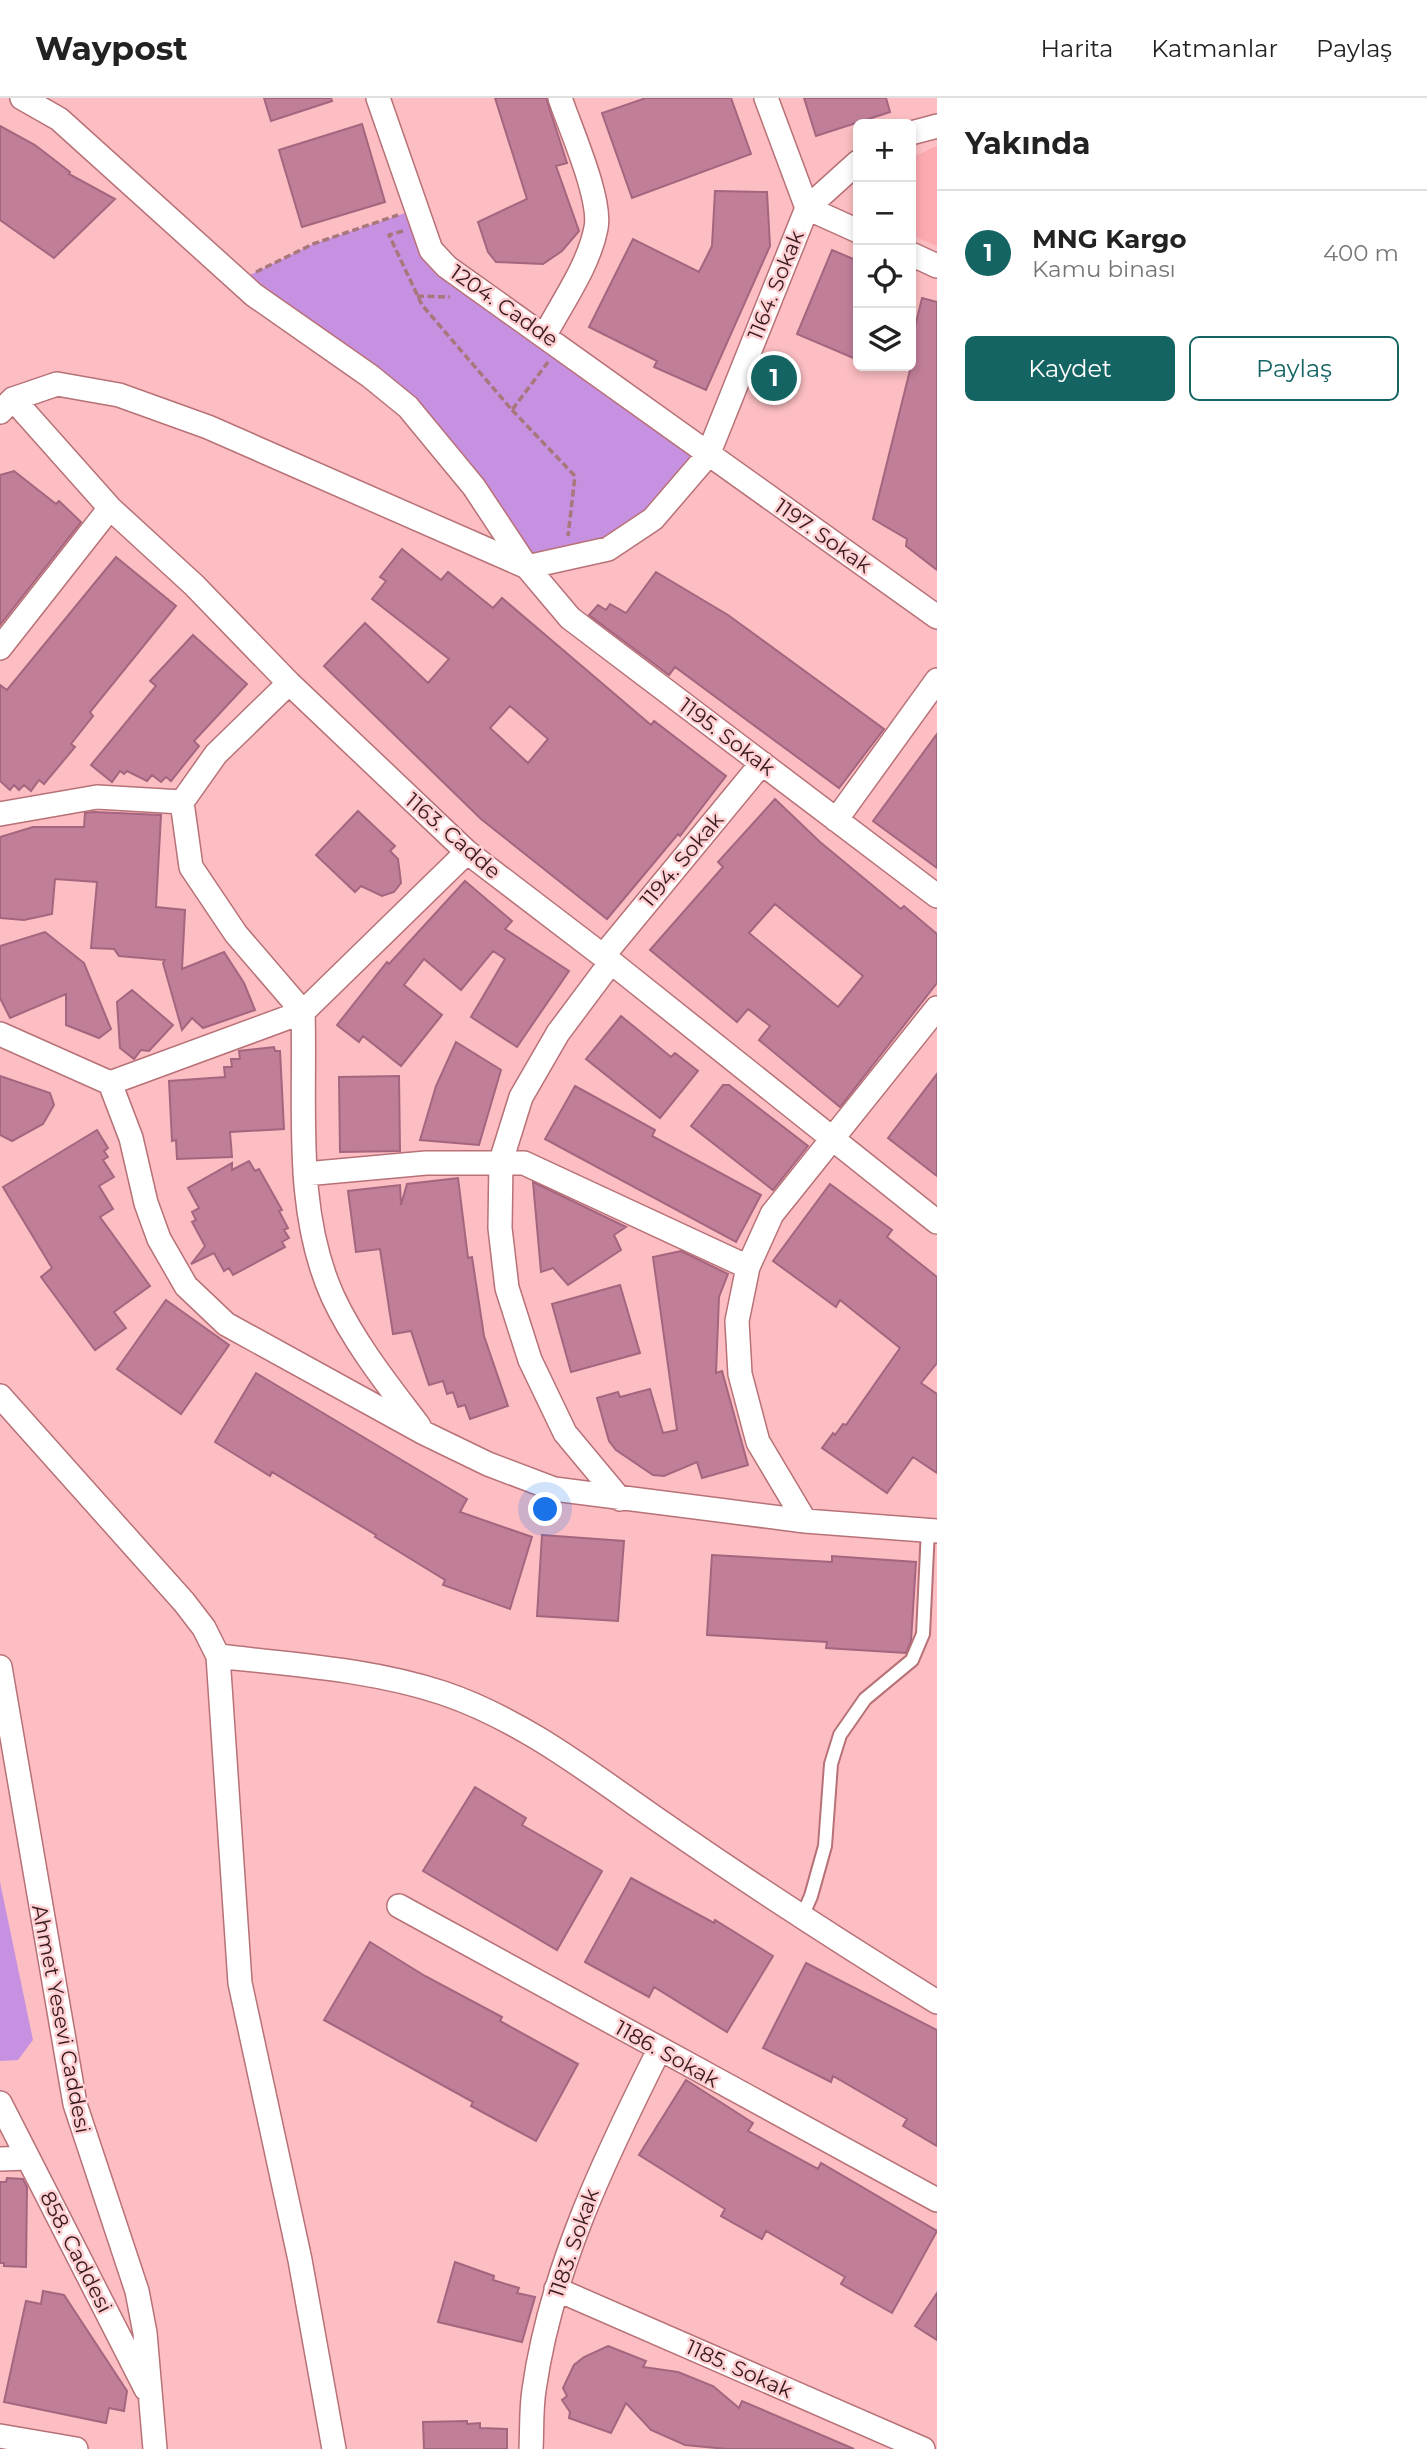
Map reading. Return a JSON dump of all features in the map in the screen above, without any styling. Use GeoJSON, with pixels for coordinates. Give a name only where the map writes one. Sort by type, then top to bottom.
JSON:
{"type":"FeatureCollection","features":[{"type":"Feature","properties":{"kind":"street","name":"1195. Sokak"},"geometry":{"type":"LineString","coordinates":[[22,98],[59,118],[238,281],[408,407],[474,487],[527,567],[570,618],[937,896]]}},
{"type":"Feature","properties":{"kind":"street","name":"1204. Cadde"},"geometry":{"type":"LineString","coordinates":[[378,98],[431,250],[447,267],[552,340],[708,455]]}},
{"type":"Feature","properties":{"kind":"street"},"geometry":{"type":"LineString","coordinates":[[552,340],[588,255],[597,225],[593,194],[560,98]]}},
{"type":"Feature","properties":{"kind":"street"},"geometry":{"type":"LineString","coordinates":[[766,98],[807,208],[853,229]]}},
{"type":"Feature","properties":{"kind":"street"},"geometry":{"type":"LineString","coordinates":[[916,132],[937,126]]}},
{"type":"Feature","properties":{"kind":"street","name":"1164. Sokak"},"geometry":{"type":"LineString","coordinates":[[527,567],[608,549],[653,519],[708,455],[807,208],[853,167]]}},
{"type":"Feature","properties":{"kind":"street"},"geometry":{"type":"LineString","coordinates":[[916,256],[937,266]]}},
{"type":"Feature","properties":{"kind":"street"},"geometry":{"type":"LineString","coordinates":[[7,406],[57,384],[119,396],[208,427],[527,567]]}},
{"type":"Feature","properties":{"kind":"street","name":"1163. Cadde"},"geometry":{"type":"LineString","coordinates":[[7,406],[110,508],[194,585],[289,683],[467,852],[607,959],[937,1222]]}},
{"type":"Feature","properties":{"kind":"street","name":"1197. Sokak"},"geometry":{"type":"LineString","coordinates":[[708,455],[937,617]]}},
{"type":"Feature","properties":{"kind":"street"},"geometry":{"type":"LineString","coordinates":[[0,648],[110,508]]}},
{"type":"Feature","properties":{"kind":"street"},"geometry":{"type":"LineString","coordinates":[[836,820],[937,680]]}},
{"type":"Feature","properties":{"kind":"street"},"geometry":{"type":"LineString","coordinates":[[289,683],[216,754],[182,802],[191,867],[236,934],[303,1012],[305,1174],[314,1240],[333,1296],[368,1359],[424,1433]]}},
{"type":"Feature","properties":{"kind":"street","name":"1194. Sokak"},"geometry":{"type":"LineString","coordinates":[[620,1499],[565,1433],[530,1360],[508,1288],[500,1228],[501,1161],[521,1097],[558,1033],[607,959],[762,763]]}},
{"type":"Feature","properties":{"kind":"street"},"geometry":{"type":"LineString","coordinates":[[0,814],[97,797],[182,802]]}},
{"type":"Feature","properties":{"kind":"street"},"geometry":{"type":"LineString","coordinates":[[0,1034],[110,1083],[303,1012],[467,852]]}},
{"type":"Feature","properties":{"kind":"street"},"geometry":{"type":"LineString","coordinates":[[805,1521],[758,1442],[740,1374],[737,1321],[748,1268],[772,1214],[937,1008]]}},
{"type":"Feature","properties":{"kind":"street"},"geometry":{"type":"LineString","coordinates":[[110,1083],[131,1138],[146,1203],[159,1239],[186,1286],[226,1324],[424,1433],[488,1464],[554,1489],[805,1521],[932,1530]]}},
{"type":"Feature","properties":{"kind":"street"},"geometry":{"type":"LineString","coordinates":[[305,1174],[426,1163],[524,1163],[748,1268]]}},
{"type":"Feature","properties":{"kind":"street"},"geometry":{"type":"LineString","coordinates":[[0,1396],[184,1602],[204,1628],[218,1656],[240,1983],[300,2260],[334,2449]]}},
{"type":"Feature","properties":{"kind":"street"},"geometry":{"type":"LineString","coordinates":[[218,1656],[383,1677],[443,1693],[499,1716],[551,1746],[801,1919],[937,2002]]}},
{"type":"Feature","properties":{"kind":"street","name":"Ahmet Yesevi Caddesi"},"geometry":{"type":"LineString","coordinates":[[0,1667],[66,2063],[86,2145],[137,2291],[152,2401],[155,2449]]}},
{"type":"Feature","properties":{"kind":"street","name":"1186. Sokak"},"geometry":{"type":"LineString","coordinates":[[399,1906],[937,2200]]}},
{"type":"Feature","properties":{"kind":"street","name":"1183. Sokak"},"geometry":{"type":"LineString","coordinates":[[531,2449],[533,2391],[556,2289],[596,2178],[659,2050]]}},
{"type":"Feature","properties":{"kind":"street","name":"858. Caddesi"},"geometry":{"type":"LineString","coordinates":[[0,2103],[152,2401]]}},
{"type":"Feature","properties":{"kind":"street"},"geometry":{"type":"LineString","coordinates":[[0,2159],[27,2158]]}},
{"type":"Feature","properties":{"kind":"street","name":"1185. Sokak"},"geometry":{"type":"LineString","coordinates":[[556,2289],[923,2449]]}},
{"type":"Feature","properties":{"kind":"street"},"geometry":{"type":"LineString","coordinates":[[0,2436],[76,2449]]}},
{"type":"Feature","properties":{"kind":"lane"},"geometry":{"type":"LineString","coordinates":[[801,1919],[815,1884],[825,1846],[831,1765],[840,1735],[865,1699],[912,1660],[923,1634],[932,1530]]}},
{"type":"Feature","properties":{"kind":"path"},"geometry":{"type":"LineString","coordinates":[[238,281],[313,244],[420,217]]}},
{"type":"Feature","properties":{"kind":"path"},"geometry":{"type":"LineString","coordinates":[[420,217],[389,235],[422,305],[512,410],[575,476],[566,558]]}},
{"type":"Feature","properties":{"kind":"path"},"geometry":{"type":"LineString","coordinates":[[418,296],[454,297]]}},
{"type":"Feature","properties":{"kind":"path"},"geometry":{"type":"LineString","coordinates":[[512,410],[552,340]]}},
{"type":"Feature","properties":{"kind":"shaded area"},"geometry":{"type":"Polygon","coordinates":[[[937,146],[937,246],[916,237],[916,156],[937,146]]]}},
{"type":"Feature","properties":{"kind":"shaded area"},"geometry":{"type":"Polygon","coordinates":[[[417,209],[431,250],[708,455],[608,549],[527,567],[408,407],[238,281],[313,244],[417,209]]]}},
{"type":"Feature","properties":{"kind":"shaded area"},"geometry":{"type":"Polygon","coordinates":[[[0,1882],[33,2040],[18,2060],[0,2061],[0,1882]]]}},
{"type":"Feature","properties":{"kind":"building"},"geometry":{"type":"Polygon","coordinates":[[[264,98],[331,98],[332,101],[271,121],[264,98]]]}},
{"type":"Feature","properties":{"kind":"building"},"geometry":{"type":"Polygon","coordinates":[[[495,98],[546,98],[567,163],[556,166],[579,231],[562,251],[543,264],[496,262],[488,252],[478,222],[527,199],[495,98]]]}},
{"type":"Feature","properties":{"kind":"building"},"geometry":{"type":"Polygon","coordinates":[[[646,98],[731,98],[751,154],[632,198],[602,113],[646,98]]]}},
{"type":"Feature","properties":{"kind":"building"},"geometry":{"type":"Polygon","coordinates":[[[804,98],[886,98],[890,112],[868,119],[853,119],[853,124],[816,136],[804,98]]]}},
{"type":"Feature","properties":{"kind":"building"},"geometry":{"type":"Polygon","coordinates":[[[362,124],[385,202],[302,227],[279,150],[362,124]]]}},
{"type":"Feature","properties":{"kind":"building"},"geometry":{"type":"Polygon","coordinates":[[[0,126],[35,145],[70,172],[69,174],[115,199],[54,258],[0,220],[0,126]]]}},
{"type":"Feature","properties":{"kind":"building"},"geometry":{"type":"Polygon","coordinates":[[[715,191],[767,192],[770,246],[706,390],[654,367],[657,361],[589,327],[633,239],[699,272],[712,246],[715,191]]]}},
{"type":"Feature","properties":{"kind":"building"},"geometry":{"type":"Polygon","coordinates":[[[832,250],[853,259],[853,358],[797,334],[832,250]]]}},
{"type":"Feature","properties":{"kind":"building"},"geometry":{"type":"Polygon","coordinates":[[[922,298],[937,302],[937,570],[906,546],[907,539],[873,519],[910,371],[916,371],[916,323],[922,298]]]}},
{"type":"Feature","properties":{"kind":"building"},"geometry":{"type":"Polygon","coordinates":[[[14,471],[56,504],[59,501],[81,522],[0,625],[0,475],[14,471]]]}},
{"type":"Feature","properties":{"kind":"building"},"geometry":{"type":"Polygon","coordinates":[[[402,549],[441,580],[448,572],[493,608],[502,598],[651,725],[654,721],[726,776],[680,836],[678,834],[607,919],[481,819],[324,666],[365,623],[428,683],[449,659],[372,599],[386,581],[380,577],[402,549]],[[510,706],[490,728],[528,763],[548,739],[510,706]]]}},
{"type":"Feature","properties":{"kind":"building"},"geometry":{"type":"Polygon","coordinates":[[[116,557],[176,606],[90,712],[93,716],[71,744],[75,747],[44,784],[39,780],[31,791],[24,785],[19,790],[14,785],[10,790],[0,781],[0,685],[7,690],[116,557]]]}},
{"type":"Feature","properties":{"kind":"building"},"geometry":{"type":"Polygon","coordinates":[[[656,572],[728,615],[884,729],[839,788],[675,667],[669,675],[589,615],[598,605],[606,610],[610,604],[626,613],[656,572]]]}},
{"type":"Feature","properties":{"kind":"building"},"geometry":{"type":"Polygon","coordinates":[[[193,635],[247,684],[194,741],[199,746],[171,781],[166,777],[161,782],[152,775],[147,781],[127,771],[124,774],[120,771],[112,782],[91,765],[156,686],[150,681],[193,635]]]}},
{"type":"Feature","properties":{"kind":"building"},"geometry":{"type":"Polygon","coordinates":[[[937,734],[937,868],[873,821],[937,734]]]}},
{"type":"Feature","properties":{"kind":"building"},"geometry":{"type":"Polygon","coordinates":[[[775,799],[820,842],[901,909],[904,906],[937,934],[937,983],[840,1107],[759,1040],[770,1026],[748,1009],[737,1022],[650,950],[723,867],[718,862],[775,799]],[[775,904],[749,933],[838,1007],[863,976],[775,904]]]}},
{"type":"Feature","properties":{"kind":"building"},"geometry":{"type":"Polygon","coordinates":[[[358,811],[395,846],[390,851],[398,859],[401,883],[394,892],[382,896],[361,886],[355,892],[316,855],[358,811]]]}},
{"type":"Feature","properties":{"kind":"building"},"geometry":{"type":"Polygon","coordinates":[[[85,813],[161,815],[156,907],[185,910],[182,969],[224,952],[244,983],[255,1010],[203,1028],[192,1018],[182,1030],[163,963],[165,960],[119,956],[114,949],[91,948],[97,882],[55,879],[52,914],[24,920],[0,918],[0,837],[33,827],[84,827],[85,813]]]}},
{"type":"Feature","properties":{"kind":"building"},"geometry":{"type":"Polygon","coordinates":[[[465,881],[512,921],[505,929],[569,971],[517,1047],[471,1017],[505,959],[493,951],[461,990],[424,959],[404,985],[442,1015],[401,1066],[363,1036],[359,1042],[337,1025],[387,962],[389,964],[465,881]]]}},
{"type":"Feature","properties":{"kind":"building"},"geometry":{"type":"Polygon","coordinates":[[[45,932],[84,963],[111,1029],[99,1038],[66,1025],[66,994],[10,1018],[0,998],[0,946],[45,932]]]}},
{"type":"Feature","properties":{"kind":"building"},"geometry":{"type":"Polygon","coordinates":[[[132,990],[173,1025],[149,1051],[141,1050],[134,1059],[120,1048],[117,1002],[132,990]]]}},
{"type":"Feature","properties":{"kind":"building"},"geometry":{"type":"Polygon","coordinates":[[[621,1016],[671,1057],[675,1053],[698,1071],[660,1118],[586,1059],[621,1016]]]}},
{"type":"Feature","properties":{"kind":"building"},"geometry":{"type":"Polygon","coordinates":[[[456,1042],[501,1070],[479,1145],[420,1140],[436,1086],[456,1042]]]}},
{"type":"Feature","properties":{"kind":"building"},"geometry":{"type":"Polygon","coordinates":[[[274,1047],[275,1051],[280,1051],[284,1129],[230,1132],[232,1157],[177,1159],[176,1140],[172,1141],[169,1081],[225,1077],[224,1067],[232,1067],[231,1059],[240,1059],[239,1051],[274,1047]]]}},
{"type":"Feature","properties":{"kind":"building"},"geometry":{"type":"Polygon","coordinates":[[[937,1074],[937,1176],[888,1138],[937,1074]]]}},
{"type":"Feature","properties":{"kind":"building"},"geometry":{"type":"Polygon","coordinates":[[[0,1076],[50,1093],[54,1105],[43,1124],[12,1141],[0,1135],[0,1076]]]}},
{"type":"Feature","properties":{"kind":"building"},"geometry":{"type":"Polygon","coordinates":[[[399,1076],[400,1151],[340,1152],[339,1077],[399,1076]]]}},
{"type":"Feature","properties":{"kind":"building"},"geometry":{"type":"Polygon","coordinates":[[[723,1085],[729,1085],[808,1146],[773,1190],[691,1126],[723,1085]]]}},
{"type":"Feature","properties":{"kind":"building"},"geometry":{"type":"Polygon","coordinates":[[[575,1086],[655,1130],[652,1136],[761,1195],[736,1242],[545,1139],[575,1086]]]}},
{"type":"Feature","properties":{"kind":"building"},"geometry":{"type":"Polygon","coordinates":[[[97,1130],[108,1148],[104,1151],[108,1157],[103,1160],[114,1177],[99,1186],[113,1209],[100,1217],[150,1286],[114,1312],[126,1328],[95,1350],[41,1277],[52,1268],[3,1187],[97,1130]]]}},
{"type":"Feature","properties":{"kind":"building"},"geometry":{"type":"Polygon","coordinates":[[[249,1161],[255,1171],[259,1169],[282,1210],[279,1211],[288,1228],[284,1230],[289,1238],[282,1242],[285,1247],[233,1275],[229,1268],[224,1271],[214,1253],[191,1264],[205,1246],[192,1222],[196,1220],[192,1212],[199,1208],[188,1188],[232,1163],[232,1170],[249,1161]]]}},
{"type":"Feature","properties":{"kind":"building"},"geometry":{"type":"Polygon","coordinates":[[[458,1178],[468,1258],[472,1257],[484,1336],[508,1406],[470,1419],[465,1405],[458,1407],[453,1392],[447,1394],[443,1381],[429,1385],[411,1331],[393,1334],[380,1249],[356,1252],[348,1191],[400,1185],[401,1205],[407,1184],[458,1178]]]}},
{"type":"Feature","properties":{"kind":"building"},"geometry":{"type":"Polygon","coordinates":[[[533,1182],[626,1227],[614,1235],[621,1250],[568,1285],[553,1268],[541,1272],[533,1182]]]}},
{"type":"Feature","properties":{"kind":"building"},"geometry":{"type":"Polygon","coordinates":[[[830,1184],[892,1230],[887,1237],[937,1277],[937,1363],[921,1383],[937,1394],[937,1473],[913,1457],[887,1493],[822,1448],[833,1433],[835,1435],[843,1424],[846,1425],[900,1348],[840,1300],[836,1307],[773,1261],[830,1184]]]}},
{"type":"Feature","properties":{"kind":"building"},"geometry":{"type":"Polygon","coordinates":[[[681,1251],[728,1274],[719,1297],[716,1373],[722,1371],[748,1465],[702,1478],[697,1462],[664,1476],[653,1475],[616,1450],[609,1441],[597,1398],[618,1392],[620,1397],[650,1389],[663,1433],[677,1430],[653,1257],[681,1251]]]}},
{"type":"Feature","properties":{"kind":"building"},"geometry":{"type":"Polygon","coordinates":[[[620,1285],[640,1353],[571,1372],[552,1304],[620,1285]]]}},
{"type":"Feature","properties":{"kind":"building"},"geometry":{"type":"Polygon","coordinates":[[[166,1300],[229,1345],[181,1414],[117,1369],[166,1300]]]}},
{"type":"Feature","properties":{"kind":"building"},"geometry":{"type":"Polygon","coordinates":[[[256,1373],[467,1499],[460,1512],[532,1537],[510,1609],[443,1585],[445,1580],[375,1537],[376,1535],[272,1472],[270,1476],[215,1442],[256,1373]]]}},
{"type":"Feature","properties":{"kind":"building"},"geometry":{"type":"Polygon","coordinates":[[[542,1535],[624,1541],[618,1621],[537,1616],[542,1535]]]}},
{"type":"Feature","properties":{"kind":"building"},"geometry":{"type":"Polygon","coordinates":[[[712,1555],[832,1562],[832,1556],[916,1562],[911,1641],[906,1653],[826,1648],[827,1642],[707,1635],[712,1555]]]}},
{"type":"Feature","properties":{"kind":"building"},"geometry":{"type":"Polygon","coordinates":[[[475,1787],[526,1818],[522,1825],[602,1871],[557,1950],[423,1871],[475,1787]]]}},
{"type":"Feature","properties":{"kind":"building"},"geometry":{"type":"Polygon","coordinates":[[[631,1878],[714,1923],[715,1920],[773,1956],[727,2032],[654,1987],[649,1997],[585,1962],[631,1878]]]}},
{"type":"Feature","properties":{"kind":"building"},"geometry":{"type":"Polygon","coordinates":[[[370,1942],[425,1976],[502,2017],[500,2021],[578,2064],[536,2141],[471,2106],[473,2102],[324,2020],[370,1942]]]}},
{"type":"Feature","properties":{"kind":"building"},"geometry":{"type":"Polygon","coordinates":[[[806,1963],[937,2030],[937,2146],[903,2126],[907,2119],[833,2076],[831,2082],[763,2048],[806,1963]]]}},
{"type":"Feature","properties":{"kind":"building"},"geometry":{"type":"Polygon","coordinates":[[[686,2080],[753,2123],[748,2131],[818,2169],[821,2163],[937,2231],[892,2313],[841,2284],[845,2277],[766,2231],[762,2239],[721,2216],[725,2209],[639,2155],[686,2080]]]}},
{"type":"Feature","properties":{"kind":"building"},"geometry":{"type":"Polygon","coordinates":[[[7,2178],[23,2179],[27,2187],[26,2267],[4,2266],[4,2263],[0,2263],[0,2182],[6,2182],[7,2178]]]}},
{"type":"Feature","properties":{"kind":"building"},"geometry":{"type":"Polygon","coordinates":[[[455,2262],[494,2276],[493,2280],[519,2288],[517,2293],[535,2297],[522,2342],[438,2322],[455,2262]]]}},
{"type":"Feature","properties":{"kind":"building"},"geometry":{"type":"Polygon","coordinates":[[[43,2291],[64,2295],[127,2391],[124,2411],[109,2408],[106,2423],[4,2402],[26,2301],[41,2304],[43,2291]]]}},
{"type":"Feature","properties":{"kind":"building"},"geometry":{"type":"Polygon","coordinates":[[[937,2293],[937,2340],[915,2326],[937,2293]]]}},
{"type":"Feature","properties":{"kind":"building"},"geometry":{"type":"Polygon","coordinates":[[[608,2346],[646,2361],[643,2367],[678,2372],[713,2386],[739,2408],[742,2401],[854,2449],[727,2449],[685,2445],[651,2430],[626,2403],[611,2433],[569,2418],[570,2412],[562,2400],[567,2396],[563,2388],[574,2365],[584,2357],[608,2346]]]}},
{"type":"Feature","properties":{"kind":"building"},"geometry":{"type":"Polygon","coordinates":[[[467,2421],[467,2424],[480,2423],[480,2428],[507,2429],[507,2449],[424,2449],[423,2422],[467,2421]]]}},
{"type":"Feature","properties":{"kind":"place","name":"MNG Kargo"},"geometry":{"type":"Point","coordinates":[774,378]}}]}
